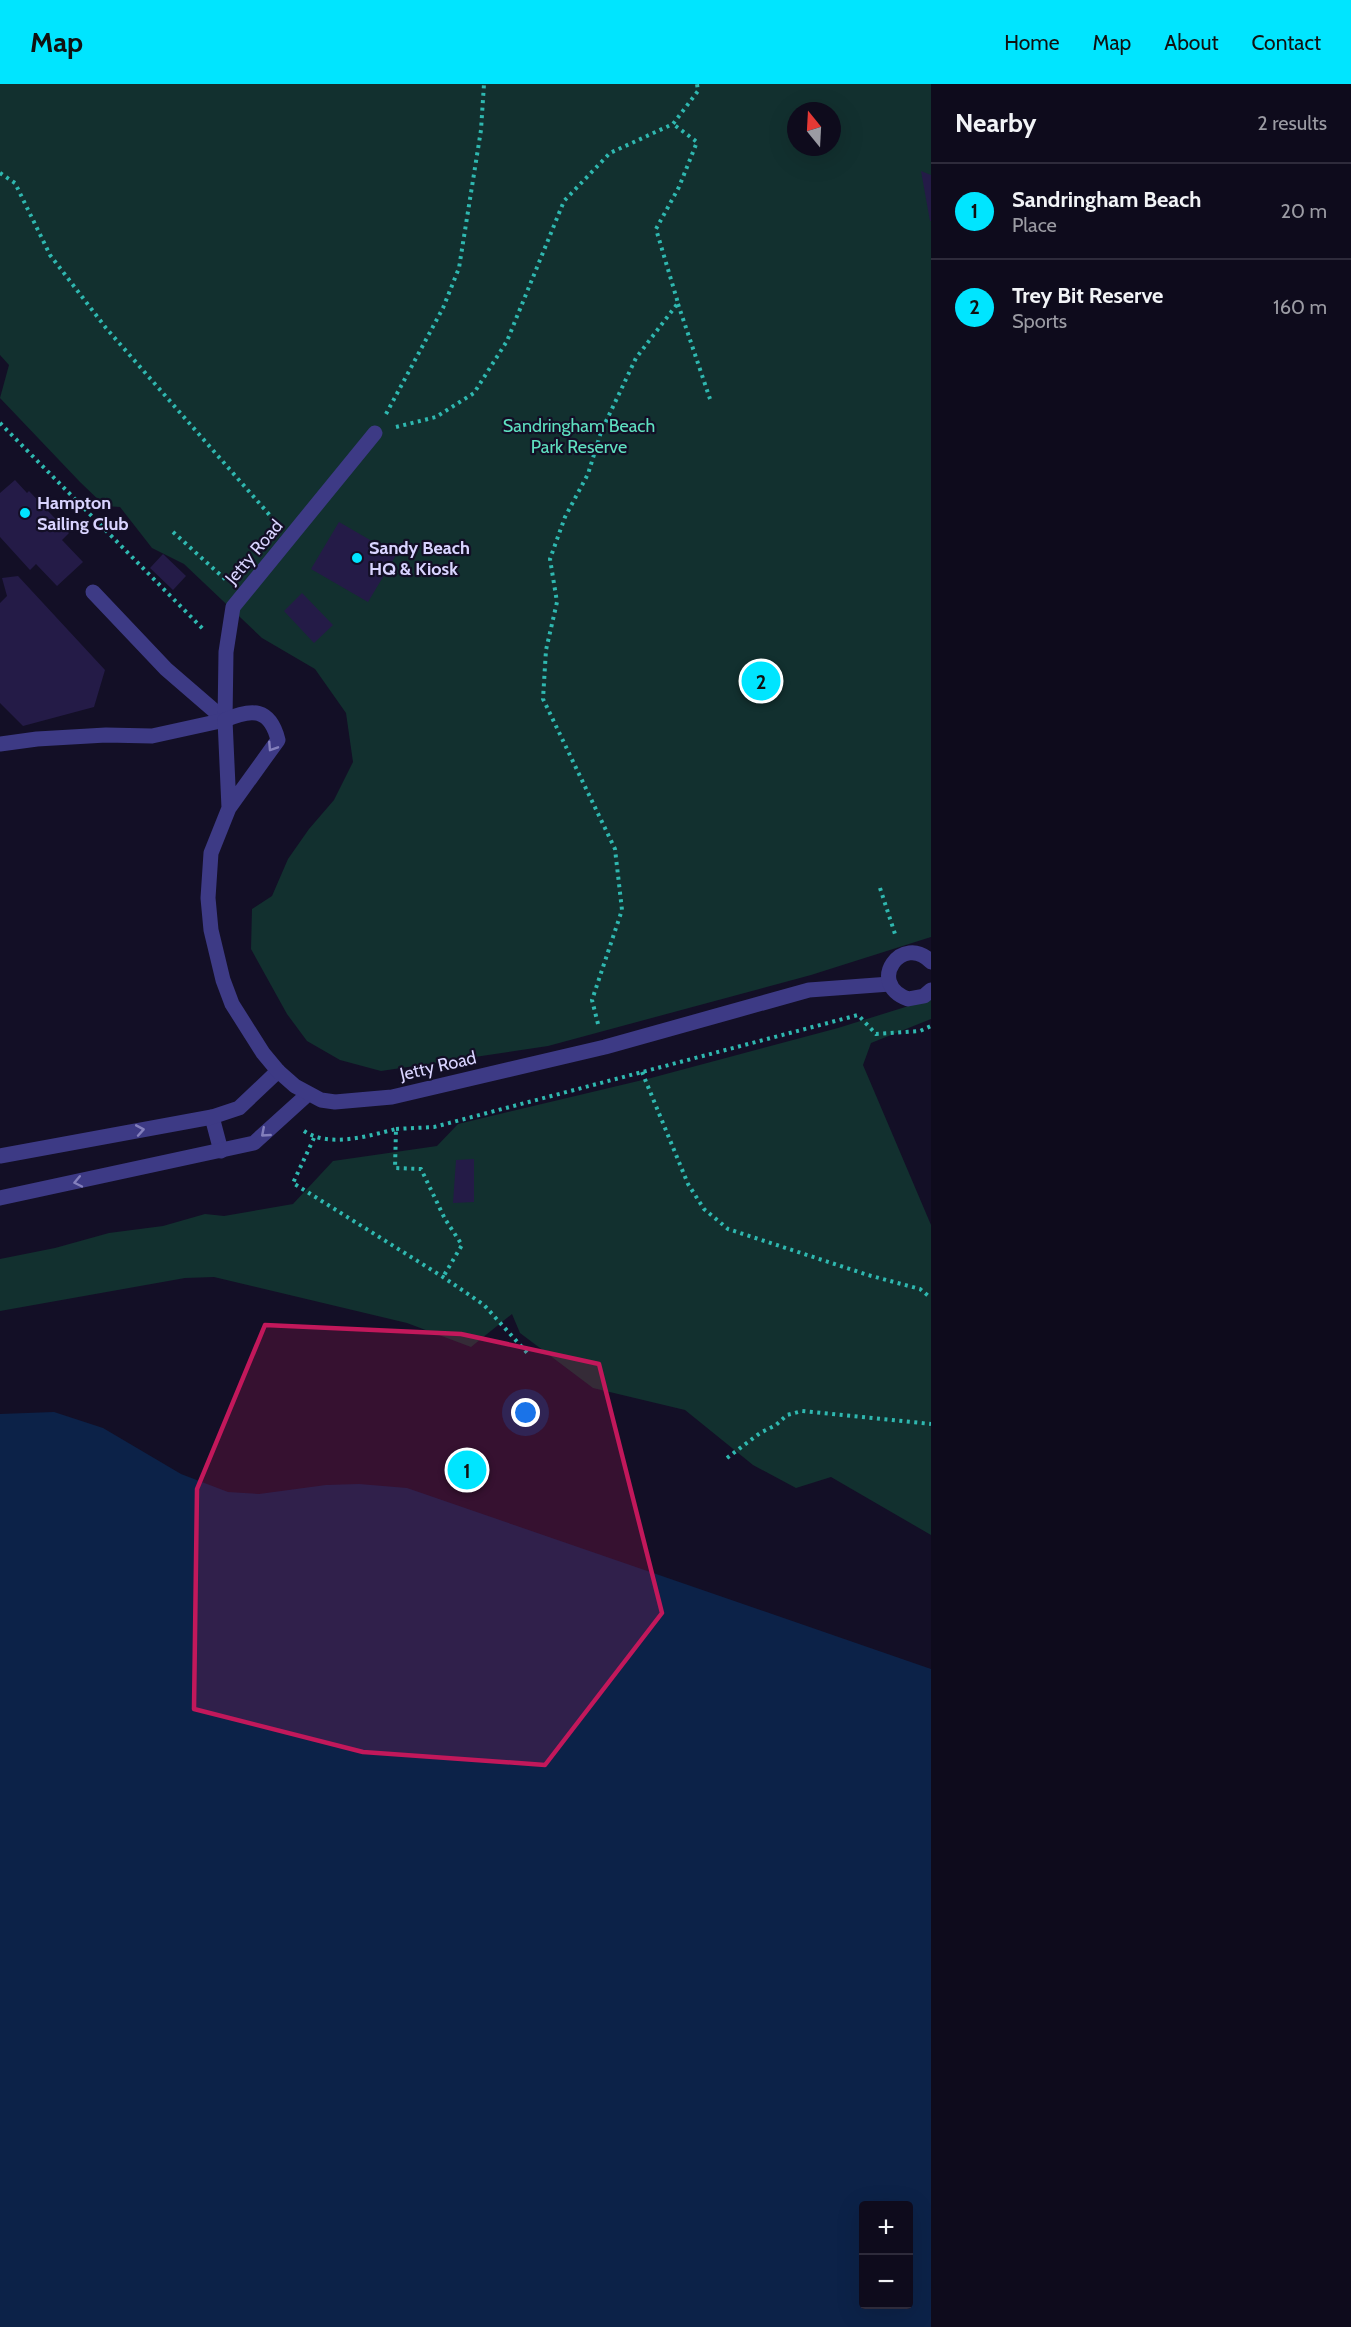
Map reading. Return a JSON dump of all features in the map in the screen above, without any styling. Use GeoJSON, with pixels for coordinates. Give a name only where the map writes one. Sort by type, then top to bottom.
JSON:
{"type":"FeatureCollection","features":[{"type":"Feature","properties":{"kind":"street","name":"Jetty Road"},"geometry":{"type":"LineString","coordinates":[[229,808],[225,720],[226,652],[233,607],[375,433]]}},
{"type":"Feature","properties":{"kind":"street"},"geometry":{"type":"LineString","coordinates":[[93,592],[166,669],[225,720]]}},
{"type":"Feature","properties":{"kind":"street","name":"Jetty Road"},"geometry":{"type":"LineString","coordinates":[[225,720],[242,713],[260,713],[274,724],[278,740],[229,808],[211,854],[208,898],[211,930],[223,980],[232,1004],[247,1030],[278,1071],[295,1086],[321,1100],[335,1102],[392,1097],[606,1047],[809,990],[890,984]]}},
{"type":"Feature","properties":{"kind":"street"},"geometry":{"type":"LineString","coordinates":[[0,744],[37,739],[106,735],[152,736],[225,720]]}},
{"type":"Feature","properties":{"kind":"street"},"geometry":{"type":"LineString","coordinates":[[931,962],[921,954],[907,953],[891,965],[889,978],[890,984],[901,997],[908,999],[924,996],[931,990]]}},
{"type":"Feature","properties":{"kind":"street"},"geometry":{"type":"LineString","coordinates":[[0,1156],[212,1117],[239,1108],[278,1071]]}},
{"type":"Feature","properties":{"kind":"street"},"geometry":{"type":"LineString","coordinates":[[0,1198],[254,1143],[308,1094]]}},
{"type":"Feature","properties":{"kind":"street"},"geometry":{"type":"LineString","coordinates":[[212,1117],[221,1151]]}},
{"type":"Feature","properties":{"kind":"path"},"geometry":{"type":"LineString","coordinates":[[375,433],[442,308],[459,268],[481,130],[484,84]]}},
{"type":"Feature","properties":{"kind":"path"},"geometry":{"type":"LineString","coordinates":[[375,433],[435,417],[474,393],[507,341],[564,201],[610,153],[673,124],[698,91],[697,84]]}},
{"type":"Feature","properties":{"kind":"path"},"geometry":{"type":"LineString","coordinates":[[673,124],[697,142],[680,188],[656,229],[710,399]]}},
{"type":"Feature","properties":{"kind":"path"},"geometry":{"type":"LineString","coordinates":[[0,173],[15,183],[50,255],[106,328],[290,538]]}},
{"type":"Feature","properties":{"kind":"path"},"geometry":{"type":"LineString","coordinates":[[606,1047],[592,1000],[622,910],[615,849],[543,699],[546,650],[557,602],[550,559],[565,517],[588,474],[600,432],[636,358],[678,303]]}},
{"type":"Feature","properties":{"kind":"path"},"geometry":{"type":"LineString","coordinates":[[0,423],[226,652]]}},
{"type":"Feature","properties":{"kind":"path"},"geometry":{"type":"LineString","coordinates":[[173,532],[243,595]]}},
{"type":"Feature","properties":{"kind":"path"},"geometry":{"type":"LineString","coordinates":[[880,888],[894,932],[907,953]]}},
{"type":"Feature","properties":{"kind":"path"},"geometry":{"type":"LineString","coordinates":[[285,1115],[314,1138],[349,1139],[396,1129],[434,1127],[858,1015],[876,1034],[920,1031],[931,1026]]}},
{"type":"Feature","properties":{"kind":"path"},"geometry":{"type":"LineString","coordinates":[[642,1072],[688,1184],[704,1209],[728,1228],[868,1275],[920,1289],[931,1298]]}},
{"type":"Feature","properties":{"kind":"path"},"geometry":{"type":"LineString","coordinates":[[396,1129],[395,1168],[421,1169],[445,1219],[462,1245],[443,1277]]}},
{"type":"Feature","properties":{"kind":"path"},"geometry":{"type":"LineString","coordinates":[[314,1138],[292,1183],[484,1305],[530,1356]]}},
{"type":"Feature","properties":{"kind":"path"},"geometry":{"type":"LineString","coordinates":[[727,1458],[760,1433],[777,1425],[788,1415],[802,1411],[931,1424]]}},
{"type":"Feature","properties":{"kind":"highlighted area"},"geometry":{"type":"Polygon","coordinates":[[[265,1325],[461,1334],[599,1364],[662,1613],[545,1765],[363,1752],[194,1709],[197,1489],[265,1325]]]}},
{"type":"Feature","properties":{"kind":"green space","name":"Sandringham Beach Park Reserve"},"geometry":{"type":"Polygon","coordinates":[[[0,84],[931,84],[931,937],[811,975],[548,1046],[381,1071],[340,1060],[307,1041],[287,1014],[251,949],[252,909],[272,896],[288,859],[309,829],[334,800],[353,762],[346,713],[315,669],[262,638],[184,564],[152,548],[120,507],[105,506],[80,482],[0,398],[9,365],[0,355],[0,84]]]}},
{"type":"Feature","properties":{"kind":"green space"},"geometry":{"type":"Polygon","coordinates":[[[931,999],[931,1019],[871,1043],[863,1065],[931,1225],[931,1535],[831,1477],[796,1488],[753,1465],[685,1410],[593,1388],[520,1333],[512,1314],[471,1347],[407,1323],[214,1277],[185,1278],[0,1311],[0,1259],[55,1248],[109,1233],[163,1226],[205,1214],[224,1216],[293,1204],[333,1161],[437,1146],[458,1124],[651,1078],[838,1028],[931,999]]]}},
{"type":"Feature","properties":{"kind":"water"},"geometry":{"type":"Polygon","coordinates":[[[54,1412],[103,1428],[181,1474],[228,1492],[259,1494],[326,1485],[359,1484],[407,1488],[931,1669],[931,2327],[0,2327],[0,1414],[54,1412]]]}},
{"type":"Feature","properties":{"kind":"building"},"geometry":{"type":"Polygon","coordinates":[[[921,171],[931,175],[931,221],[930,221],[921,171]]]}},
{"type":"Feature","properties":{"kind":"building","name":"Hampton Sailing Club"},"geometry":{"type":"Polygon","coordinates":[[[15,480],[27,493],[29,491],[69,533],[62,540],[83,562],[57,586],[36,564],[30,570],[0,537],[0,493],[15,480]]]}},
{"type":"Feature","properties":{"kind":"building"},"geometry":{"type":"Polygon","coordinates":[[[339,522],[396,555],[368,602],[311,569],[339,522]]]}},
{"type":"Feature","properties":{"kind":"building"},"geometry":{"type":"Polygon","coordinates":[[[163,554],[186,576],[173,590],[150,568],[163,554]]]}},
{"type":"Feature","properties":{"kind":"building"},"geometry":{"type":"Polygon","coordinates":[[[18,576],[105,670],[94,707],[23,726],[0,703],[0,603],[7,596],[2,578],[18,576]]]}},
{"type":"Feature","properties":{"kind":"building"},"geometry":{"type":"Polygon","coordinates":[[[302,593],[333,625],[314,643],[284,611],[302,593]]]}},
{"type":"Feature","properties":{"kind":"building"},"geometry":{"type":"Polygon","coordinates":[[[474,1159],[474,1202],[453,1203],[456,1160],[474,1159]]]}},
{"type":"Feature","properties":{"kind":"place","name":"Hampton Sailing Club"},"geometry":{"type":"Point","coordinates":[25,513]}},
{"type":"Feature","properties":{"kind":"place","name":"Sandy Beach HQ & Kiosk"},"geometry":{"type":"Point","coordinates":[357,558]}},
{"type":"Feature","properties":{"kind":"place","name":"Trey Bit Reserve"},"geometry":{"type":"Point","coordinates":[761,681]}},
{"type":"Feature","properties":{"kind":"place","name":"Sandringham Beach"},"geometry":{"type":"Point","coordinates":[467,1470]}}]}
